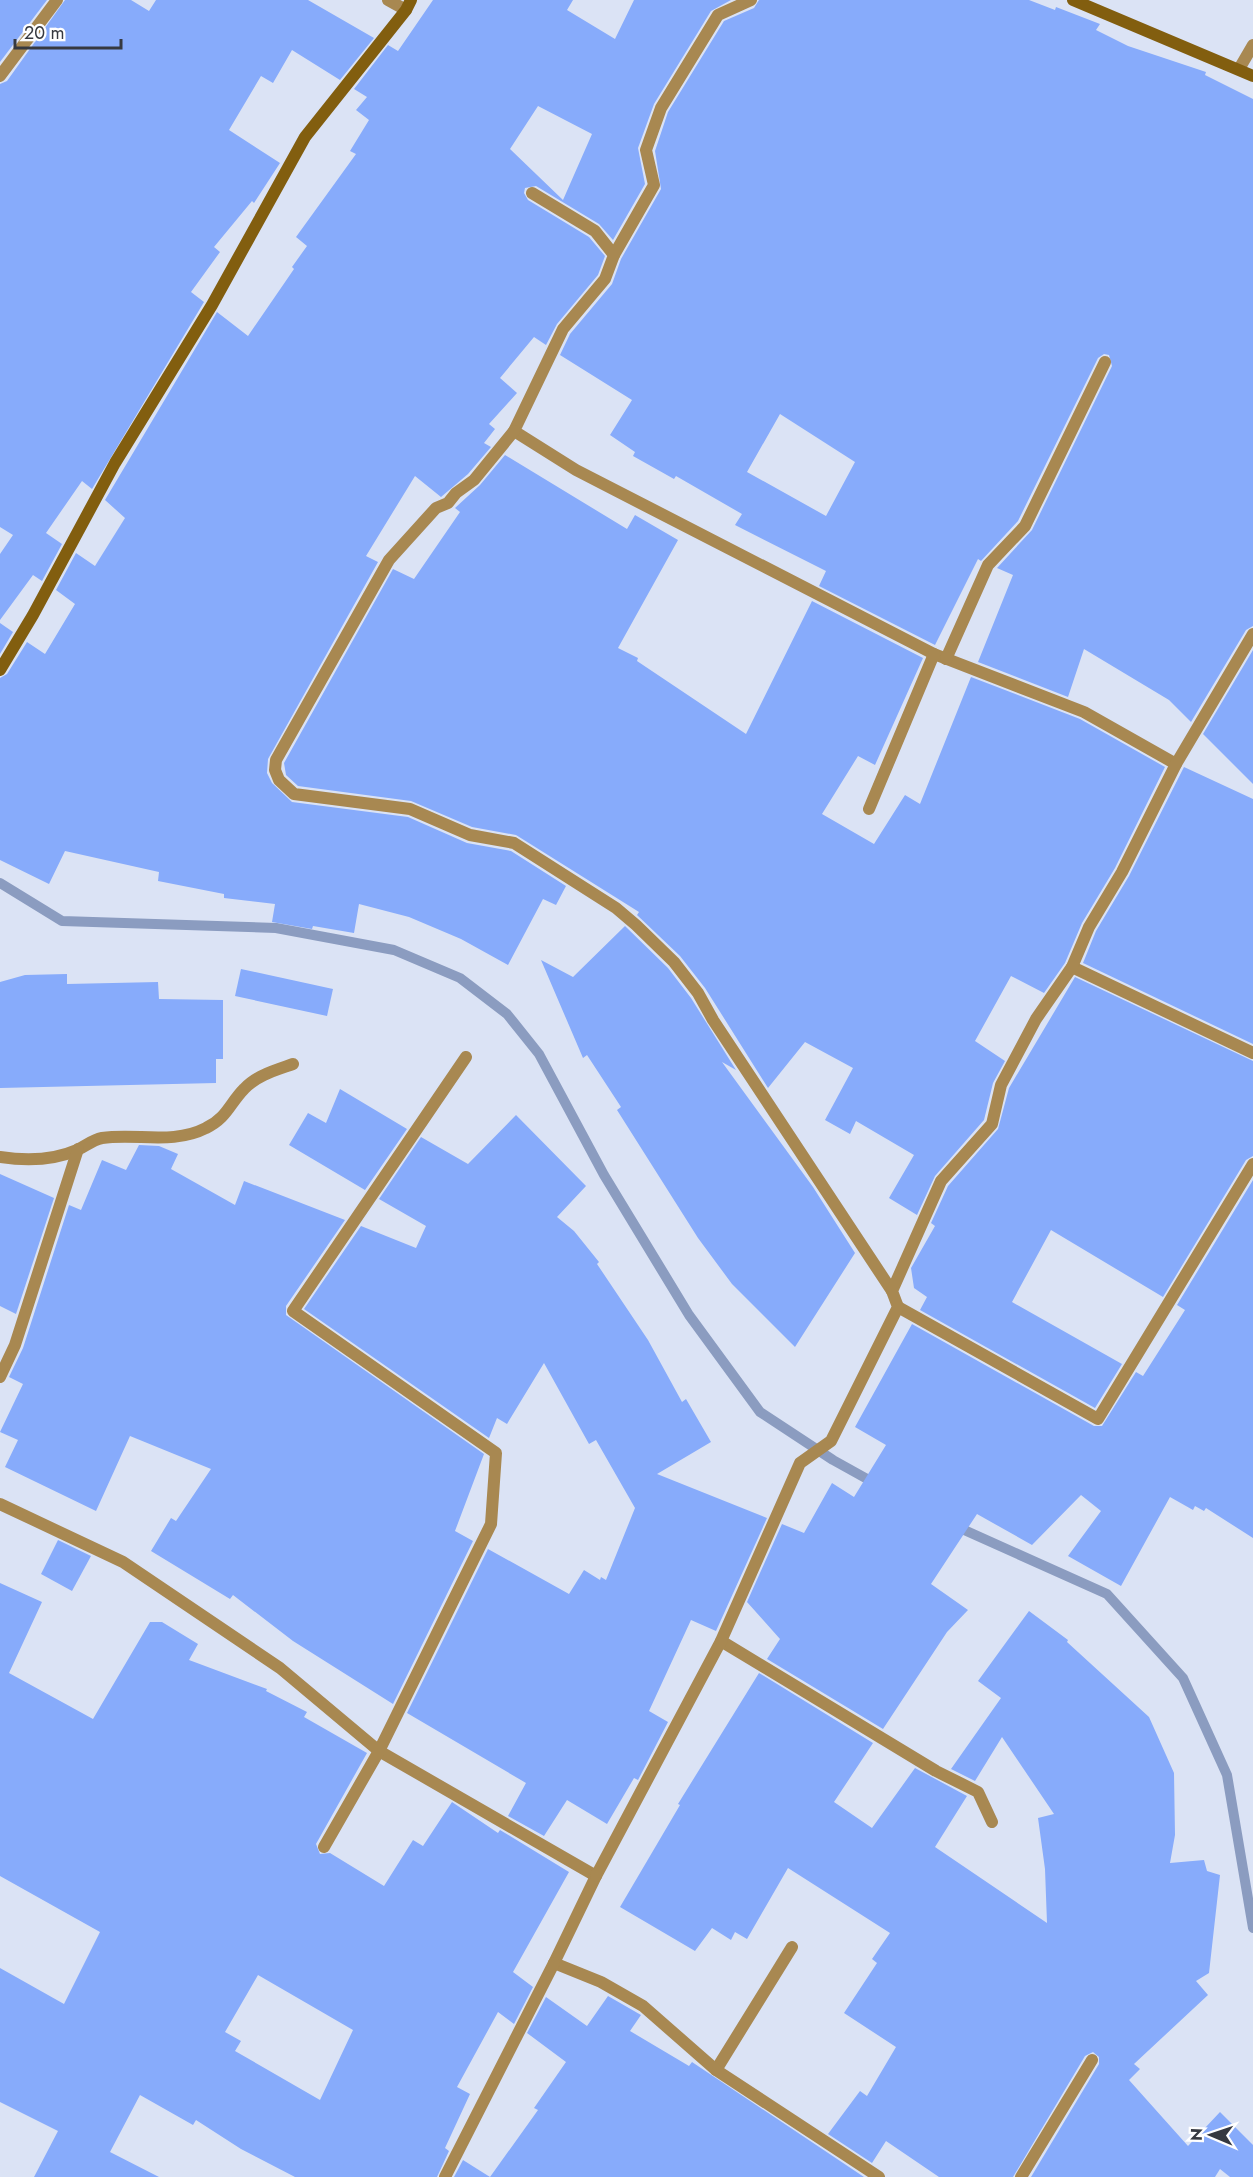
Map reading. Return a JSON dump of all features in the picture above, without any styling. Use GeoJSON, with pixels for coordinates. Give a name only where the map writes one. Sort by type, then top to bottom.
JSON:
{"type":"FeatureCollection","features":[{"type":"Feature","properties":{"kind":"street"},"geometry":{"type":"LineString","coordinates":[[0,76],[57,0]]}},
{"type":"Feature","properties":{"kind":"street"},"geometry":{"type":"LineString","coordinates":[[0,670],[33,615],[115,463],[212,305],[304,137],[409,5],[388,0]]}},
{"type":"Feature","properties":{"kind":"street"},"geometry":{"type":"LineString","coordinates":[[751,0],[718,15],[661,108],[646,150],[654,185],[614,255],[605,279],[563,329],[514,431],[474,480],[447,503],[436,508],[389,560],[276,760],[275,770],[279,780],[294,794],[410,810],[470,835],[514,843],[616,908],[674,962],[698,993],[713,1020],[892,1291],[898,1307],[1098,1419],[1253,1164]]}},
{"type":"Feature","properties":{"kind":"street"},"geometry":{"type":"LineString","coordinates":[[1073,0],[1253,76]]}},
{"type":"Feature","properties":{"kind":"street"},"geometry":{"type":"LineString","coordinates":[[1239,69],[1253,45]]}},
{"type":"Feature","properties":{"kind":"street"},"geometry":{"type":"LineString","coordinates":[[532,193],[595,231],[614,255]]}},
{"type":"Feature","properties":{"kind":"street"},"geometry":{"type":"LineString","coordinates":[[869,809],[940,657],[988,566],[1025,526],[1105,362]]}},
{"type":"Feature","properties":{"kind":"street"},"geometry":{"type":"LineString","coordinates":[[514,431],[576,470],[940,657],[1084,712],[1176,764]]}},
{"type":"Feature","properties":{"kind":"street"},"geometry":{"type":"LineString","coordinates":[[892,1291],[941,1181],[992,1124],[1001,1085],[1036,1019],[1072,967],[1089,927],[1122,872],[1176,764],[1253,634]]}},
{"type":"Feature","properties":{"kind":"street"},"geometry":{"type":"LineString","coordinates":[[1241,656],[1253,645]]}},
{"type":"Feature","properties":{"kind":"street"},"geometry":{"type":"LineString","coordinates":[[1072,967],[1253,1053]]}},
{"type":"Feature","properties":{"kind":"street"},"geometry":{"type":"LineString","coordinates":[[324,1847],[379,1751],[492,1524],[496,1452],[293,1311],[466,1057]]}},
{"type":"Feature","properties":{"kind":"street"},"geometry":{"type":"LineString","coordinates":[[0,1157],[40,1159],[78,1149],[101,1138],[175,1138],[191,1135],[209,1127],[229,1112],[244,1089],[265,1074],[293,1064]]}},
{"type":"Feature","properties":{"kind":"street"},"geometry":{"type":"LineString","coordinates":[[0,1377],[15,1346],[78,1149]]}},
{"type":"Feature","properties":{"kind":"street"},"geometry":{"type":"LineString","coordinates":[[445,2177],[596,1876],[721,1641],[800,1463],[831,1441],[898,1307]]}},
{"type":"Feature","properties":{"kind":"street"},"geometry":{"type":"LineString","coordinates":[[0,1504],[123,1562],[280,1668],[379,1751],[596,1876]]}},
{"type":"Feature","properties":{"kind":"street"},"geometry":{"type":"LineString","coordinates":[[721,1641],[936,1771],[978,1792],[992,1822]]}},
{"type":"Feature","properties":{"kind":"street"},"geometry":{"type":"LineString","coordinates":[[716,2070],[792,1947]]}},
{"type":"Feature","properties":{"kind":"street"},"geometry":{"type":"LineString","coordinates":[[554,1963],[601,1982],[643,2006],[716,2070],[879,2177]]}},
{"type":"Feature","properties":{"kind":"street"},"geometry":{"type":"LineString","coordinates":[[1021,2177],[1092,2061]]}},
{"type":"Feature","properties":{"kind":"building"},"geometry":{"type":"Polygon","coordinates":[[[0,0],[47,0],[0,62],[0,0]]]}},
{"type":"Feature","properties":{"kind":"building"},"geometry":{"type":"Polygon","coordinates":[[[65,0],[131,0],[149,11],[156,0],[308,0],[374,38],[340,80],[292,50],[273,83],[261,76],[229,130],[280,163],[254,203],[252,201],[214,247],[220,252],[191,292],[204,302],[92,489],[82,481],[46,533],[62,544],[42,581],[33,575],[0,620],[0,554],[13,535],[0,527],[0,84],[7,81],[65,0]]]}},
{"type":"Feature","properties":{"kind":"building"},"geometry":{"type":"Polygon","coordinates":[[[433,0],[573,0],[567,10],[615,39],[634,0],[731,0],[711,11],[654,104],[638,148],[645,184],[613,240],[599,224],[536,186],[525,188],[524,193],[528,200],[589,237],[605,256],[598,275],[557,324],[546,345],[534,337],[500,378],[517,393],[489,424],[495,429],[484,443],[491,447],[468,474],[441,497],[415,476],[366,556],[378,562],[268,759],[267,773],[272,783],[292,802],[408,817],[467,843],[511,851],[566,886],[556,905],[543,899],[508,965],[461,939],[409,917],[359,904],[354,933],[313,926],[312,929],[272,922],[275,904],[224,898],[224,894],[158,881],[159,872],[65,851],[49,884],[0,860],[0,678],[7,674],[27,642],[45,654],[75,604],[56,590],[76,553],[95,566],[125,518],[105,500],[217,312],[248,336],[294,269],[292,267],[307,246],[296,237],[356,154],[350,151],[369,120],[356,110],[367,97],[354,89],[388,45],[398,51],[433,0]],[[538,106],[510,149],[563,200],[592,134],[538,106]]]}},
{"type":"Feature","properties":{"kind":"building"},"geometry":{"type":"Polygon","coordinates":[[[759,0],[1029,0],[1055,10],[1056,7],[1100,24],[1096,30],[1128,46],[1206,72],[1205,75],[1253,99],[1253,626],[1246,630],[1191,722],[1169,700],[1084,649],[1068,697],[978,662],[1013,575],[997,568],[1032,530],[1112,366],[1109,355],[1104,354],[1098,358],[1018,521],[981,561],[978,559],[935,645],[819,586],[826,571],[735,525],[742,514],[676,476],[674,479],[633,456],[635,452],[610,435],[632,400],[560,355],[570,334],[612,284],[621,259],[661,189],[655,151],[668,112],[724,21],[754,8],[759,0]],[[780,414],[747,472],[826,516],[855,462],[780,414]]]}},
{"type":"Feature","properties":{"kind":"building"},"geometry":{"type":"Polygon","coordinates":[[[505,455],[627,529],[635,515],[678,540],[618,648],[638,658],[637,661],[746,734],[812,601],[923,658],[875,765],[858,756],[822,814],[874,844],[905,795],[920,804],[971,677],[1080,719],[1165,767],[1115,868],[1082,923],[1065,963],[1044,993],[1011,976],[975,1041],[1005,1061],[993,1083],[984,1120],[935,1176],[917,1215],[889,1198],[914,1155],[856,1121],[850,1134],[825,1120],[853,1068],[805,1042],[768,1088],[705,988],[680,956],[637,915],[639,912],[516,835],[472,827],[411,801],[298,786],[286,775],[284,763],[393,569],[414,579],[460,512],[455,508],[480,485],[505,455]]]}},
{"type":"Feature","properties":{"kind":"building"},"geometry":{"type":"Polygon","coordinates":[[[0,623],[13,632],[0,654],[0,623]]]}},
{"type":"Feature","properties":{"kind":"building"},"geometry":{"type":"Polygon","coordinates":[[[1253,650],[1253,784],[1203,734],[1253,650]]]}},
{"type":"Feature","properties":{"kind":"building"},"geometry":{"type":"Polygon","coordinates":[[[1184,767],[1253,799],[1253,1044],[1083,963],[1096,931],[1129,876],[1184,767]]]}},
{"type":"Feature","properties":{"kind":"building"},"geometry":{"type":"Polygon","coordinates":[[[625,926],[668,968],[691,998],[736,1070],[722,1062],[813,1187],[855,1253],[795,1347],[732,1284],[698,1238],[617,1110],[621,1107],[587,1055],[583,1058],[541,960],[573,977],[625,926]]]}},
{"type":"Feature","properties":{"kind":"building"},"geometry":{"type":"Polygon","coordinates":[[[241,969],[333,989],[327,1016],[235,996],[241,969]]]}},
{"type":"Feature","properties":{"kind":"building"},"geometry":{"type":"Polygon","coordinates":[[[67,974],[67,984],[158,982],[159,999],[223,1000],[223,1059],[216,1059],[216,1083],[0,1088],[0,982],[25,975],[67,974]]]}},
{"type":"Feature","properties":{"kind":"building"},"geometry":{"type":"Polygon","coordinates":[[[1075,977],[1253,1061],[1253,1156],[1246,1160],[1163,1297],[1051,1230],[1012,1302],[1122,1364],[1095,1408],[920,1310],[927,1297],[914,1288],[911,1268],[935,1226],[931,1223],[948,1186],[998,1129],[1009,1088],[1075,977]]]}},
{"type":"Feature","properties":{"kind":"building"},"geometry":{"type":"Polygon","coordinates":[[[340,1089],[407,1129],[365,1190],[289,1145],[308,1113],[326,1123],[340,1089]]]}},
{"type":"Feature","properties":{"kind":"building"},"geometry":{"type":"Polygon","coordinates":[[[516,1115],[586,1186],[557,1217],[574,1231],[599,1262],[597,1264],[648,1340],[682,1402],[686,1399],[711,1442],[657,1474],[767,1518],[716,1631],[691,1620],[649,1711],[668,1722],[638,1780],[634,1778],[607,1824],[567,1800],[544,1836],[508,1816],[526,1783],[407,1713],[488,1549],[569,1594],[584,1570],[600,1580],[601,1577],[606,1580],[635,1508],[596,1440],[589,1444],[544,1363],[507,1424],[497,1418],[489,1438],[304,1309],[361,1226],[416,1248],[426,1226],[379,1199],[421,1137],[468,1164],[516,1115]]]}},
{"type":"Feature","properties":{"kind":"building"},"geometry":{"type":"Polygon","coordinates":[[[139,1145],[159,1146],[178,1154],[171,1169],[235,1205],[244,1181],[345,1220],[286,1306],[286,1315],[484,1454],[455,1531],[473,1541],[393,1704],[293,1641],[233,1595],[230,1599],[151,1551],[171,1518],[176,1521],[211,1469],[130,1436],[96,1511],[5,1467],[18,1440],[0,1432],[23,1384],[9,1377],[23,1348],[69,1205],[81,1210],[102,1160],[126,1170],[139,1145]]]}},
{"type":"Feature","properties":{"kind":"building"},"geometry":{"type":"Polygon","coordinates":[[[0,1174],[54,1198],[16,1314],[0,1306],[0,1174]]]}},
{"type":"Feature","properties":{"kind":"building"},"geometry":{"type":"Polygon","coordinates":[[[1253,1180],[1253,1538],[1206,1508],[1204,1511],[1195,1506],[1193,1510],[1170,1497],[1121,1586],[1068,1556],[1101,1511],[1081,1495],[1032,1545],[977,1514],[931,1584],[968,1610],[947,1632],[883,1729],[767,1659],[780,1639],[747,1602],[782,1524],[804,1533],[832,1483],[854,1497],[886,1445],[855,1427],[912,1324],[1094,1426],[1102,1426],[1136,1372],[1143,1376],[1185,1310],[1177,1305],[1253,1180]]]}},
{"type":"Feature","properties":{"kind":"building"},"geometry":{"type":"Polygon","coordinates":[[[58,1540],[91,1556],[72,1591],[41,1574],[58,1540]]]}},
{"type":"Feature","properties":{"kind":"building"},"geometry":{"type":"Polygon","coordinates":[[[0,1583],[42,1602],[9,1673],[93,1719],[150,1622],[162,1622],[198,1644],[189,1660],[267,1689],[266,1691],[307,1712],[304,1717],[367,1753],[316,1844],[320,1854],[330,1853],[384,1886],[413,1840],[423,1846],[452,1802],[498,1833],[500,1830],[569,1872],[513,1972],[533,1987],[514,2024],[498,2012],[457,2087],[470,2094],[445,2148],[449,2151],[437,2177],[295,2177],[241,2149],[196,2120],[193,2125],[140,2095],[110,2152],[159,2177],[34,2177],[58,2131],[0,2102],[0,1968],[64,2004],[100,1932],[0,1876],[0,1583]],[[258,1975],[225,2032],[241,2041],[235,2051],[320,2100],[353,2030],[258,1975]]]}},
{"type":"Feature","properties":{"kind":"building"},"geometry":{"type":"Polygon","coordinates":[[[1029,1611],[1068,1640],[1067,1642],[1149,1717],[1174,1773],[1175,1835],[1170,1863],[1204,1860],[1207,1871],[1220,1875],[1209,1973],[1196,1981],[1208,1995],[1134,2064],[1140,2069],[1129,2080],[1188,2146],[1220,2112],[1253,2145],[1253,2177],[1230,2177],[1220,2169],[1215,2177],[1031,2177],[1099,2064],[1099,2057],[1093,2052],[1085,2056],[1013,2177],[939,2177],[886,2141],[872,2163],[828,2134],[860,2091],[867,2096],[896,2047],[844,2013],[877,1963],[872,1959],[890,1933],[788,1868],[747,1939],[735,1932],[731,1940],[712,1928],[695,1951],[620,1907],[680,1805],[678,1804],[759,1673],[873,1743],[834,1802],[872,1828],[915,1768],[967,1796],[935,1847],[1047,1923],[1045,1869],[1038,1818],[1054,1814],[1002,1737],[975,1781],[951,1769],[1001,1698],[978,1681],[1029,1611]]]}},
{"type":"Feature","properties":{"kind":"building"},"geometry":{"type":"Polygon","coordinates":[[[608,1996],[641,2015],[630,2031],[689,2066],[692,2062],[864,2177],[490,2177],[538,2110],[534,2108],[566,2062],[527,2033],[546,1997],[587,2026],[608,1996]]]}},
{"type":"Feature","properties":{"kind":"building"},"geometry":{"type":"Polygon","coordinates":[[[463,2160],[490,2177],[454,2177],[463,2160]]]}},
{"type":"Feature","properties":{"kind":"waterway"},"geometry":{"type":"LineString","coordinates":[[0,883],[62,921],[276,928],[394,950],[460,978],[507,1014],[539,1054],[604,1175],[689,1315],[760,1412],[833,1460],[878,1485]]}},
{"type":"Feature","properties":{"kind":"waterway"},"geometry":{"type":"LineString","coordinates":[[953,1525],[1107,1594],[1183,1678],[1227,1775],[1253,1928]]}}]}
